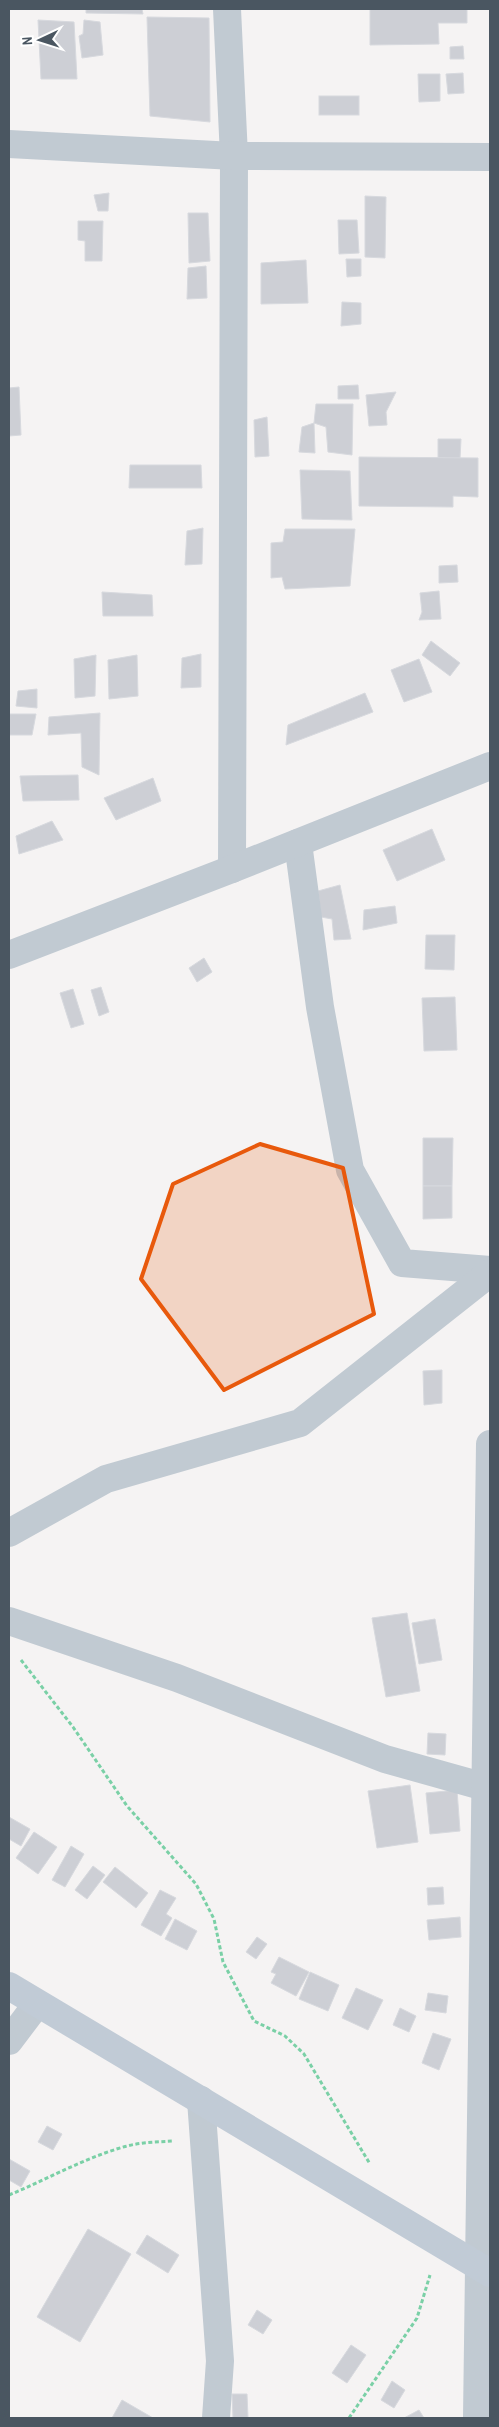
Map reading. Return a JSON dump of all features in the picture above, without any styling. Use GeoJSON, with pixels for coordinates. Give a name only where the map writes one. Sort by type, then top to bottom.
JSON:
{"type":"FeatureCollection","features":[{"type":"Feature","properties":{"kind":"street"},"geometry":{"type":"LineString","coordinates":[[228,9],[234,156],[232,869]]}},
{"type":"Feature","properties":{"kind":"street"},"geometry":{"type":"LineString","coordinates":[[9,144],[234,156],[490,157]]}},
{"type":"Feature","properties":{"kind":"street"},"geometry":{"type":"LineString","coordinates":[[9,954],[232,869],[490,766]]}},
{"type":"Feature","properties":{"kind":"street"},"geometry":{"type":"LineString","coordinates":[[298,843],[320,1006],[350,1170],[402,1263],[490,1271]]}},
{"type":"Feature","properties":{"kind":"street"},"geometry":{"type":"LineString","coordinates":[[9,1533],[106,1479],[300,1423],[490,1271]]}},
{"type":"Feature","properties":{"kind":"street"},"geometry":{"type":"LineString","coordinates":[[477,2418],[484,2270],[485,1787],[488,1758],[490,1444]]}},
{"type":"Feature","properties":{"kind":"street"},"geometry":{"type":"LineString","coordinates":[[9,1621],[177,1678],[385,1759],[485,1787]]}},
{"type":"Feature","properties":{"kind":"street"},"geometry":{"type":"LineString","coordinates":[[9,1986],[484,2270]]}},
{"type":"Feature","properties":{"kind":"street"},"geometry":{"type":"LineString","coordinates":[[9,2041],[37,2004]]}},
{"type":"Feature","properties":{"kind":"street"},"geometry":{"type":"LineString","coordinates":[[201,2100],[220,2361],[216,2418]]}},
{"type":"Feature","properties":{"kind":"path"},"geometry":{"type":"LineString","coordinates":[[15,1653],[33,1672],[74,1727],[127,1806],[196,1884],[214,1919],[223,1962],[254,2021],[285,2036],[304,2054],[368,2159],[382,2209]]}},
{"type":"Feature","properties":{"kind":"path"},"geometry":{"type":"LineString","coordinates":[[9,2195],[41,2182],[70,2167],[128,2146],[204,2137]]}},
{"type":"Feature","properties":{"kind":"path"},"geometry":{"type":"LineString","coordinates":[[349,2418],[417,2318],[440,2243]]}},
{"type":"Feature","properties":{"kind":"highlighted area"},"geometry":{"type":"Polygon","coordinates":[[[260,1144],[343,1168],[374,1314],[224,1390],[141,1279],[173,1184],[260,1144]]]}},
{"type":"Feature","properties":{"kind":"building"},"geometry":{"type":"Polygon","coordinates":[[[86,9],[142,9],[143,14],[86,13],[86,9]]]}},
{"type":"Feature","properties":{"kind":"building"},"geometry":{"type":"Polygon","coordinates":[[[370,9],[467,9],[467,23],[438,23],[439,44],[370,45],[370,9]]]}},
{"type":"Feature","properties":{"kind":"building"},"geometry":{"type":"Polygon","coordinates":[[[147,17],[209,18],[210,122],[150,116],[147,17]]]}},
{"type":"Feature","properties":{"kind":"building"},"geometry":{"type":"Polygon","coordinates":[[[38,20],[74,22],[77,79],[41,79],[38,20]]]}},
{"type":"Feature","properties":{"kind":"building"},"geometry":{"type":"Polygon","coordinates":[[[84,20],[100,22],[103,55],[82,58],[79,36],[83,34],[84,20]]]}},
{"type":"Feature","properties":{"kind":"building"},"geometry":{"type":"Polygon","coordinates":[[[463,46],[464,59],[450,59],[450,47],[463,46]]]}},
{"type":"Feature","properties":{"kind":"building"},"geometry":{"type":"Polygon","coordinates":[[[463,73],[464,93],[448,94],[446,74],[463,73]]]}},
{"type":"Feature","properties":{"kind":"building"},"geometry":{"type":"Polygon","coordinates":[[[418,74],[440,74],[440,101],[419,102],[418,74]]]}},
{"type":"Feature","properties":{"kind":"building"},"geometry":{"type":"Polygon","coordinates":[[[319,96],[359,96],[359,115],[319,115],[319,96]]]}},
{"type":"Feature","properties":{"kind":"building"},"geometry":{"type":"Polygon","coordinates":[[[109,193],[108,211],[98,211],[94,195],[109,193]]]}},
{"type":"Feature","properties":{"kind":"building"},"geometry":{"type":"Polygon","coordinates":[[[365,196],[386,197],[385,258],[365,257],[365,196]]]}},
{"type":"Feature","properties":{"kind":"building"},"geometry":{"type":"Polygon","coordinates":[[[188,213],[208,213],[210,261],[189,263],[188,213]]]}},
{"type":"Feature","properties":{"kind":"building"},"geometry":{"type":"Polygon","coordinates":[[[338,220],[357,220],[359,253],[339,254],[338,220]]]}},
{"type":"Feature","properties":{"kind":"building"},"geometry":{"type":"Polygon","coordinates":[[[78,221],[103,221],[102,261],[85,261],[85,241],[78,240],[78,221]]]}},
{"type":"Feature","properties":{"kind":"building"},"geometry":{"type":"Polygon","coordinates":[[[346,259],[361,259],[361,276],[347,277],[346,259]]]}},
{"type":"Feature","properties":{"kind":"building"},"geometry":{"type":"Polygon","coordinates":[[[306,260],[308,303],[261,304],[261,263],[306,260]]]}},
{"type":"Feature","properties":{"kind":"building"},"geometry":{"type":"Polygon","coordinates":[[[206,266],[207,298],[187,299],[188,268],[206,266]]]}},
{"type":"Feature","properties":{"kind":"building"},"geometry":{"type":"Polygon","coordinates":[[[342,302],[361,303],[361,324],[341,326],[342,302]]]}},
{"type":"Feature","properties":{"kind":"building"},"geometry":{"type":"Polygon","coordinates":[[[358,385],[359,399],[338,399],[338,386],[358,385]]]}},
{"type":"Feature","properties":{"kind":"building"},"geometry":{"type":"Polygon","coordinates":[[[19,387],[21,435],[9,436],[9,388],[19,387]]]}},
{"type":"Feature","properties":{"kind":"building"},"geometry":{"type":"Polygon","coordinates":[[[396,392],[386,412],[387,425],[369,426],[366,395],[396,392]]]}},
{"type":"Feature","properties":{"kind":"building"},"geometry":{"type":"Polygon","coordinates":[[[316,404],[353,404],[352,455],[328,452],[326,427],[314,423],[316,404]]]}},
{"type":"Feature","properties":{"kind":"building"},"geometry":{"type":"Polygon","coordinates":[[[267,417],[269,456],[255,457],[254,420],[267,417]]]}},
{"type":"Feature","properties":{"kind":"building"},"geometry":{"type":"Polygon","coordinates":[[[314,423],[315,453],[299,452],[302,427],[314,423]]]}},
{"type":"Feature","properties":{"kind":"building"},"geometry":{"type":"Polygon","coordinates":[[[438,439],[461,439],[460,459],[438,458],[438,439]]]}},
{"type":"Feature","properties":{"kind":"building"},"geometry":{"type":"Polygon","coordinates":[[[359,457],[478,458],[478,497],[453,496],[453,507],[359,506],[359,457]]]}},
{"type":"Feature","properties":{"kind":"building"},"geometry":{"type":"Polygon","coordinates":[[[130,465],[201,465],[202,488],[129,488],[130,465]]]}},
{"type":"Feature","properties":{"kind":"building"},"geometry":{"type":"Polygon","coordinates":[[[300,470],[350,471],[352,520],[302,519],[300,470]]]}},
{"type":"Feature","properties":{"kind":"building"},"geometry":{"type":"Polygon","coordinates":[[[203,528],[202,564],[185,565],[187,531],[203,528]]]}},
{"type":"Feature","properties":{"kind":"building"},"geometry":{"type":"Polygon","coordinates":[[[285,529],[355,529],[350,586],[285,589],[282,577],[271,578],[271,543],[283,542],[285,529]]]}},
{"type":"Feature","properties":{"kind":"building"},"geometry":{"type":"Polygon","coordinates":[[[457,565],[458,582],[439,583],[439,566],[457,565]]]}},
{"type":"Feature","properties":{"kind":"building"},"geometry":{"type":"Polygon","coordinates":[[[439,591],[441,619],[419,620],[422,612],[420,593],[439,591]]]}},
{"type":"Feature","properties":{"kind":"building"},"geometry":{"type":"Polygon","coordinates":[[[102,592],[152,595],[153,616],[103,616],[102,592]]]}},
{"type":"Feature","properties":{"kind":"building"},"geometry":{"type":"Polygon","coordinates":[[[431,641],[460,663],[450,676],[422,655],[431,641]]]}},
{"type":"Feature","properties":{"kind":"building"},"geometry":{"type":"Polygon","coordinates":[[[201,654],[201,687],[181,688],[182,658],[201,654]]]}},
{"type":"Feature","properties":{"kind":"building"},"geometry":{"type":"Polygon","coordinates":[[[96,655],[95,696],[75,698],[74,659],[96,655]]]}},
{"type":"Feature","properties":{"kind":"building"},"geometry":{"type":"Polygon","coordinates":[[[137,655],[138,696],[109,699],[108,660],[137,655]]]}},
{"type":"Feature","properties":{"kind":"building"},"geometry":{"type":"Polygon","coordinates":[[[419,659],[432,692],[404,702],[391,670],[419,659]]]}},
{"type":"Feature","properties":{"kind":"building"},"geometry":{"type":"Polygon","coordinates":[[[37,689],[37,708],[16,706],[18,691],[37,689]]]}},
{"type":"Feature","properties":{"kind":"building"},"geometry":{"type":"Polygon","coordinates":[[[365,693],[373,712],[286,745],[288,725],[365,693]]]}},
{"type":"Feature","properties":{"kind":"building"},"geometry":{"type":"Polygon","coordinates":[[[100,713],[99,775],[82,767],[81,733],[48,735],[49,717],[100,713]]]}},
{"type":"Feature","properties":{"kind":"building"},"geometry":{"type":"Polygon","coordinates":[[[9,714],[36,714],[32,735],[9,735],[9,714]]]}},
{"type":"Feature","properties":{"kind":"building"},"geometry":{"type":"Polygon","coordinates":[[[78,775],[79,800],[23,801],[20,776],[78,775]]]}},
{"type":"Feature","properties":{"kind":"building"},"geometry":{"type":"Polygon","coordinates":[[[153,778],[161,801],[116,820],[104,798],[153,778]]]}},
{"type":"Feature","properties":{"kind":"building"},"geometry":{"type":"Polygon","coordinates":[[[52,821],[63,840],[19,854],[16,836],[52,821]]]}},
{"type":"Feature","properties":{"kind":"building"},"geometry":{"type":"Polygon","coordinates":[[[432,829],[445,860],[397,881],[383,850],[432,829]]]}},
{"type":"Feature","properties":{"kind":"building"},"geometry":{"type":"Polygon","coordinates":[[[340,885],[351,939],[334,940],[332,919],[321,917],[318,891],[340,885]]]}},
{"type":"Feature","properties":{"kind":"building"},"geometry":{"type":"Polygon","coordinates":[[[395,906],[397,923],[363,930],[364,910],[395,906]]]}},
{"type":"Feature","properties":{"kind":"building"},"geometry":{"type":"Polygon","coordinates":[[[426,935],[455,935],[454,970],[425,969],[426,935]]]}},
{"type":"Feature","properties":{"kind":"building"},"geometry":{"type":"Polygon","coordinates":[[[204,958],[212,972],[197,982],[189,968],[204,958]]]}},
{"type":"Feature","properties":{"kind":"building"},"geometry":{"type":"Polygon","coordinates":[[[101,987],[109,1012],[99,1016],[91,990],[101,987]]]}},
{"type":"Feature","properties":{"kind":"building"},"geometry":{"type":"Polygon","coordinates":[[[73,989],[84,1024],[71,1028],[60,993],[73,989]]]}},
{"type":"Feature","properties":{"kind":"building"},"geometry":{"type":"Polygon","coordinates":[[[455,997],[457,1050],[424,1051],[422,998],[455,997]]]}},
{"type":"Feature","properties":{"kind":"building"},"geometry":{"type":"Polygon","coordinates":[[[423,1138],[453,1138],[452,1186],[423,1186],[423,1138]]]}},
{"type":"Feature","properties":{"kind":"building"},"geometry":{"type":"Polygon","coordinates":[[[423,1186],[452,1186],[452,1218],[423,1219],[423,1186]]]}},
{"type":"Feature","properties":{"kind":"building"},"geometry":{"type":"Polygon","coordinates":[[[442,1370],[442,1403],[424,1405],[423,1371],[442,1370]]]}},
{"type":"Feature","properties":{"kind":"building"},"geometry":{"type":"Polygon","coordinates":[[[407,1613],[420,1691],[386,1697],[372,1618],[407,1613]]]}},
{"type":"Feature","properties":{"kind":"building"},"geometry":{"type":"Polygon","coordinates":[[[435,1619],[442,1660],[419,1664],[412,1623],[435,1619]]]}},
{"type":"Feature","properties":{"kind":"building"},"geometry":{"type":"Polygon","coordinates":[[[428,1733],[446,1734],[445,1755],[427,1754],[428,1733]]]}},
{"type":"Feature","properties":{"kind":"building"},"geometry":{"type":"Polygon","coordinates":[[[410,1785],[418,1842],[377,1848],[368,1791],[410,1785]]]}},
{"type":"Feature","properties":{"kind":"building"},"geometry":{"type":"Polygon","coordinates":[[[457,1790],[460,1831],[430,1834],[426,1793],[457,1790]]]}},
{"type":"Feature","properties":{"kind":"building"},"geometry":{"type":"Polygon","coordinates":[[[9,1817],[30,1829],[21,1846],[9,1839],[9,1817]]]}},
{"type":"Feature","properties":{"kind":"building"},"geometry":{"type":"Polygon","coordinates":[[[34,1832],[57,1847],[38,1874],[16,1858],[34,1832]]]}},
{"type":"Feature","properties":{"kind":"building"},"geometry":{"type":"Polygon","coordinates":[[[71,1846],[84,1854],[65,1887],[52,1880],[71,1846]]]}},
{"type":"Feature","properties":{"kind":"building"},"geometry":{"type":"Polygon","coordinates":[[[93,1866],[105,1875],[87,1899],[75,1890],[93,1866]]]}},
{"type":"Feature","properties":{"kind":"building"},"geometry":{"type":"Polygon","coordinates":[[[115,1867],[148,1893],[136,1908],[103,1882],[115,1867]]]}},
{"type":"Feature","properties":{"kind":"building"},"geometry":{"type":"Polygon","coordinates":[[[443,1887],[444,1904],[428,1905],[427,1888],[443,1887]]]}},
{"type":"Feature","properties":{"kind":"building"},"geometry":{"type":"Polygon","coordinates":[[[160,1890],[176,1898],[166,1914],[172,1918],[161,1936],[141,1925],[160,1890]]]}},
{"type":"Feature","properties":{"kind":"building"},"geometry":{"type":"Polygon","coordinates":[[[460,1917],[461,1937],[429,1940],[427,1920],[460,1917]]]}},
{"type":"Feature","properties":{"kind":"building"},"geometry":{"type":"Polygon","coordinates":[[[175,1919],[197,1931],[187,1950],[165,1939],[175,1919]]]}},
{"type":"Feature","properties":{"kind":"building"},"geometry":{"type":"Polygon","coordinates":[[[257,1937],[267,1944],[256,1959],[246,1952],[257,1937]]]}},
{"type":"Feature","properties":{"kind":"building"},"geometry":{"type":"Polygon","coordinates":[[[279,1957],[309,1972],[296,1996],[271,1983],[276,1974],[271,1972],[279,1957]]]}},
{"type":"Feature","properties":{"kind":"building"},"geometry":{"type":"Polygon","coordinates":[[[310,1972],[339,1985],[328,2011],[299,1999],[310,1972]]]}},
{"type":"Feature","properties":{"kind":"building"},"geometry":{"type":"Polygon","coordinates":[[[356,1988],[383,2000],[368,2030],[342,2018],[356,1988]]]}},
{"type":"Feature","properties":{"kind":"building"},"geometry":{"type":"Polygon","coordinates":[[[428,1993],[448,1996],[446,2013],[425,2010],[428,1993]]]}},
{"type":"Feature","properties":{"kind":"building"},"geometry":{"type":"Polygon","coordinates":[[[400,2008],[416,2016],[409,2032],[393,2025],[400,2008]]]}},
{"type":"Feature","properties":{"kind":"building"},"geometry":{"type":"Polygon","coordinates":[[[433,2033],[451,2039],[439,2070],[422,2063],[433,2033]]]}},
{"type":"Feature","properties":{"kind":"building"},"geometry":{"type":"Polygon","coordinates":[[[47,2126],[62,2134],[53,2150],[38,2142],[47,2126]]]}},
{"type":"Feature","properties":{"kind":"building"},"geometry":{"type":"Polygon","coordinates":[[[9,2159],[30,2171],[21,2187],[9,2180],[9,2159]]]}},
{"type":"Feature","properties":{"kind":"building"},"geometry":{"type":"Polygon","coordinates":[[[88,2229],[131,2254],[80,2342],[37,2317],[88,2229]]]}},
{"type":"Feature","properties":{"kind":"building"},"geometry":{"type":"Polygon","coordinates":[[[147,2235],[179,2255],[168,2273],[136,2253],[147,2235]]]}},
{"type":"Feature","properties":{"kind":"building"},"geometry":{"type":"Polygon","coordinates":[[[257,2310],[272,2320],[263,2334],[248,2325],[257,2310]]]}},
{"type":"Feature","properties":{"kind":"building"},"geometry":{"type":"Polygon","coordinates":[[[351,2345],[366,2355],[347,2383],[332,2373],[351,2345]]]}},
{"type":"Feature","properties":{"kind":"building"},"geometry":{"type":"Polygon","coordinates":[[[392,2381],[405,2390],[394,2408],[381,2400],[392,2381]]]}},
{"type":"Feature","properties":{"kind":"building"},"geometry":{"type":"Polygon","coordinates":[[[232,2394],[247,2394],[248,2418],[233,2418],[232,2394]]]}},
{"type":"Feature","properties":{"kind":"building"},"geometry":{"type":"Polygon","coordinates":[[[122,2400],[153,2418],[112,2418],[122,2400]]]}},
{"type":"Feature","properties":{"kind":"building"},"geometry":{"type":"Polygon","coordinates":[[[419,2410],[424,2418],[404,2418],[419,2410]]]}}]}
